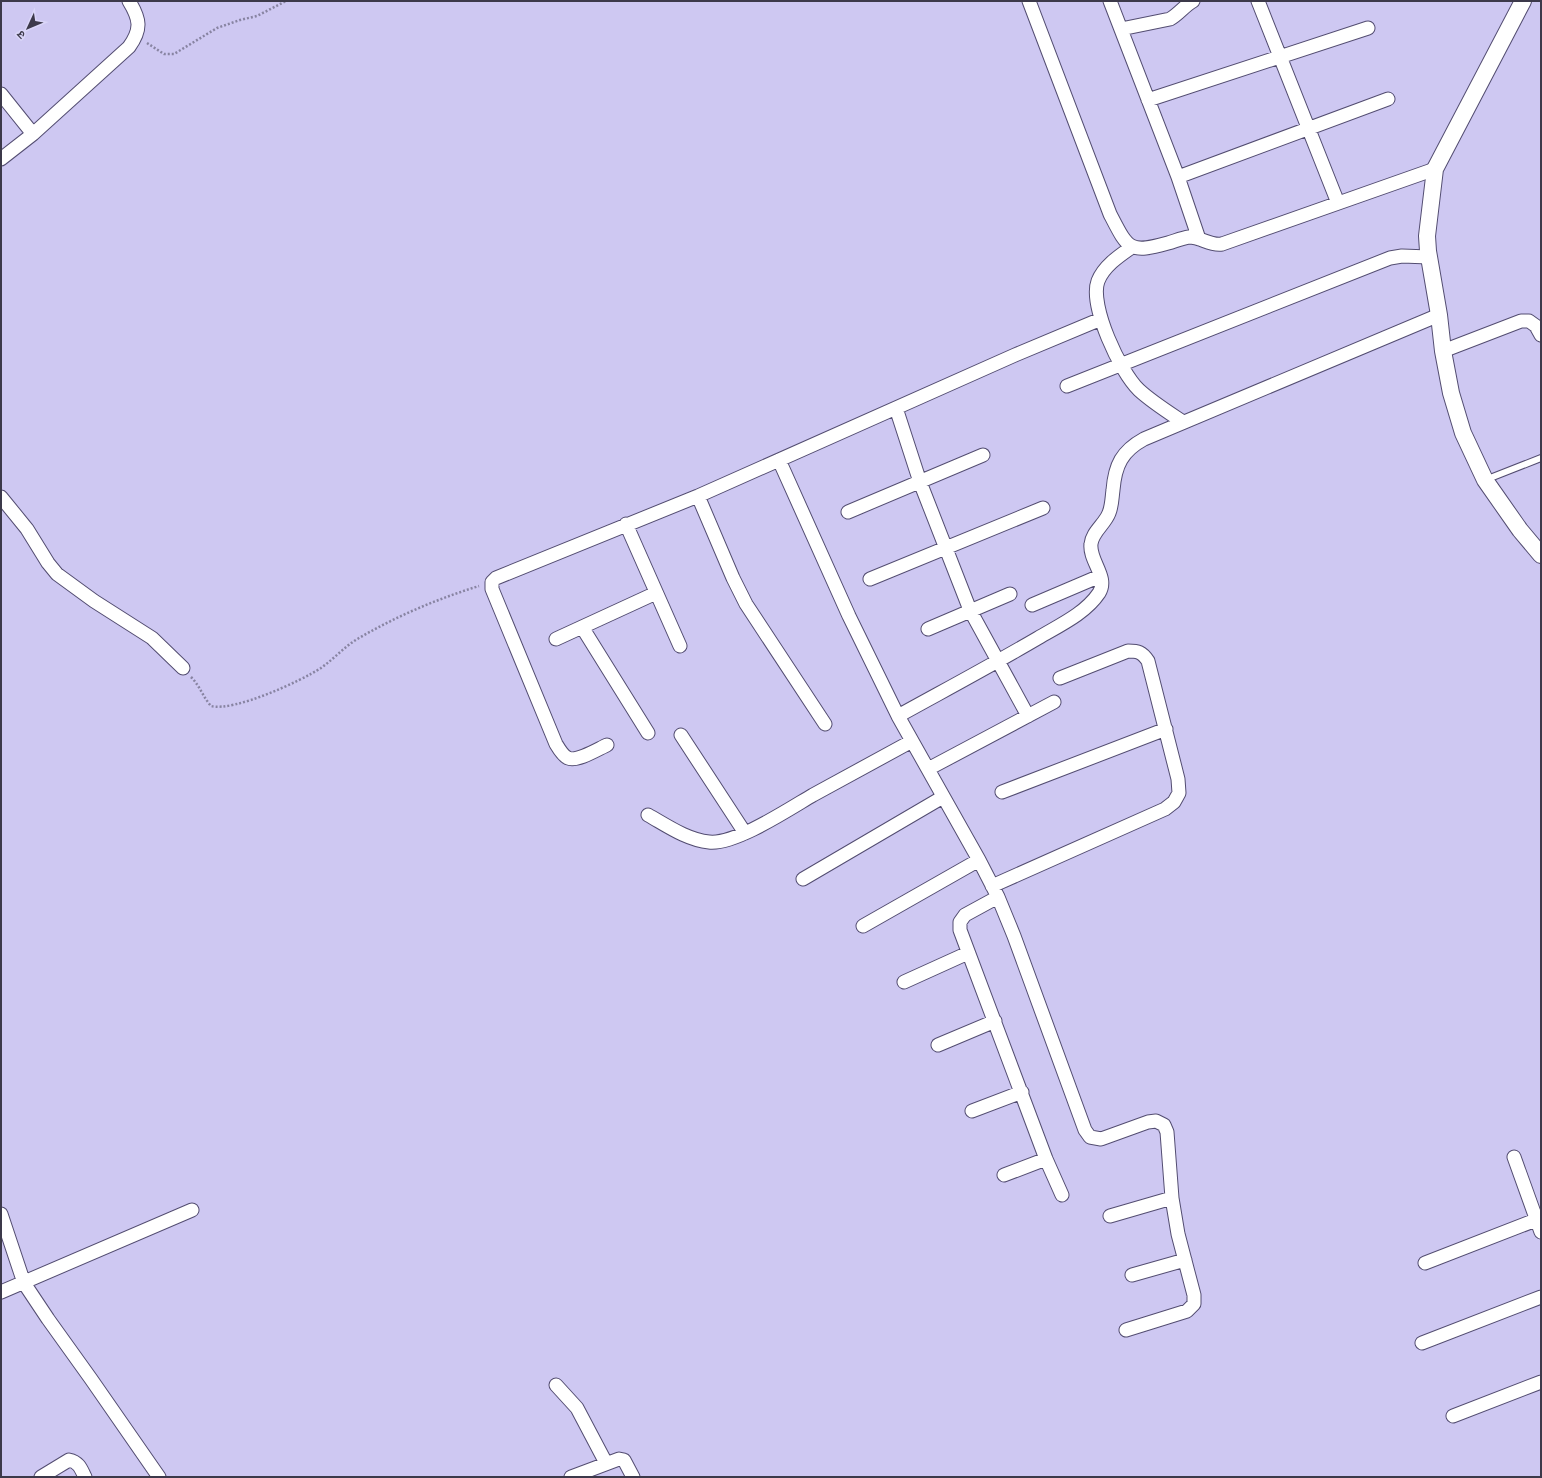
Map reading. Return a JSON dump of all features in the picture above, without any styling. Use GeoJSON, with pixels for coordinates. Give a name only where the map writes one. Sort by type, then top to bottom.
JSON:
{"type":"FeatureCollection","features":[{"type":"Feature","properties":{"kind":"street"},"geometry":{"type":"LineString","coordinates":[[1,159],[33,134],[129,47],[137,37],[139,26],[136,12],[129,1]]}},
{"type":"Feature","properties":{"kind":"street"},"geometry":{"type":"LineString","coordinates":[[1029,1],[1110,214],[1121,235],[1132,247],[1148,249],[1191,237],[1215,245],[1222,244],[1435,169]]}},
{"type":"Feature","properties":{"kind":"street"},"geometry":{"type":"LineString","coordinates":[[1110,1],[1178,177],[1199,239]]}},
{"type":"Feature","properties":{"kind":"street"},"geometry":{"type":"LineString","coordinates":[[1120,29],[1170,19],[1193,1]]}},
{"type":"Feature","properties":{"kind":"street"},"geometry":{"type":"LineString","coordinates":[[1258,1],[1338,203]]}},
{"type":"Feature","properties":{"kind":"street"},"geometry":{"type":"LineString","coordinates":[[1523,1],[1435,169],[1428,248],[1443,351],[1451,393],[1463,433],[1485,480],[1520,530],[1541,555]]}},
{"type":"Feature","properties":{"kind":"street"},"geometry":{"type":"LineString","coordinates":[[1148,100],[1368,28]]}},
{"type":"Feature","properties":{"kind":"street"},"geometry":{"type":"LineString","coordinates":[[1,94],[33,134]]}},
{"type":"Feature","properties":{"kind":"street"},"geometry":{"type":"LineString","coordinates":[[1178,177],[1388,99]]}},
{"type":"Feature","properties":{"kind":"street"},"geometry":{"type":"LineString","coordinates":[[1132,247],[1108,266],[1098,280],[1096,290],[1097,303],[1101,319],[1120,364],[1128,378],[1138,390],[1183,422]]}},
{"type":"Feature","properties":{"kind":"street"},"geometry":{"type":"LineString","coordinates":[[1067,386],[1390,258],[1428,248]]}},
{"type":"Feature","properties":{"kind":"street"},"geometry":{"type":"LineString","coordinates":[[898,716],[998,662],[1069,620],[1083,610],[1099,593],[1102,584],[1090,546],[1093,538],[1110,512],[1116,469],[1127,451],[1134,444],[1183,422],[1439,316]]}},
{"type":"Feature","properties":{"kind":"street"},"geometry":{"type":"LineString","coordinates":[[607,745],[576,759],[568,758],[562,753],[556,744],[492,589],[492,582],[496,578],[698,496],[1015,355],[1101,319]]}},
{"type":"Feature","properties":{"kind":"street"},"geometry":{"type":"LineString","coordinates":[[1443,351],[1521,321],[1529,321],[1536,326],[1541,335]]}},
{"type":"Feature","properties":{"kind":"street"},"geometry":{"type":"LineString","coordinates":[[896,408],[920,482],[970,610],[1028,716]]}},
{"type":"Feature","properties":{"kind":"street"},"geometry":{"type":"LineString","coordinates":[[848,512],[983,455]]}},
{"type":"Feature","properties":{"kind":"street"},"geometry":{"type":"LineString","coordinates":[[779,460],[849,616],[898,716],[995,891],[1014,936],[1085,1130],[1090,1137],[1101,1139],[1148,1122],[1156,1121],[1164,1125],[1166,1132],[1172,1198],[1178,1234],[1194,1295],[1194,1304],[1187,1310],[1126,1330]]}},
{"type":"Feature","properties":{"kind":"street"},"geometry":{"type":"LineString","coordinates":[[698,496],[733,578],[746,604],[825,724]]}},
{"type":"Feature","properties":{"kind":"street"},"geometry":{"type":"LineString","coordinates":[[1,497],[27,529],[48,563],[64,580],[94,602],[152,638],[183,668]]}},
{"type":"Feature","properties":{"kind":"street"},"geometry":{"type":"LineString","coordinates":[[870,579],[1043,508]]}},
{"type":"Feature","properties":{"kind":"street"},"geometry":{"type":"LineString","coordinates":[[626,524],[680,646]]}},
{"type":"Feature","properties":{"kind":"street"},"geometry":{"type":"LineString","coordinates":[[1032,605],[1100,576]]}},
{"type":"Feature","properties":{"kind":"street"},"geometry":{"type":"LineString","coordinates":[[556,639],[656,593]]}},
{"type":"Feature","properties":{"kind":"street"},"geometry":{"type":"LineString","coordinates":[[928,629],[1010,594]]}},
{"type":"Feature","properties":{"kind":"street"},"geometry":{"type":"LineString","coordinates":[[582,627],[648,733]]}},
{"type":"Feature","properties":{"kind":"street"},"geometry":{"type":"LineString","coordinates":[[1060,678],[1128,651],[1137,651],[1144,654],[1148,661],[1166,729],[1178,779],[1179,793],[1174,802],[1166,808],[995,891],[965,915],[960,922],[960,930],[968,953],[1022,1092],[1046,1159],[1062,1195]]}},
{"type":"Feature","properties":{"kind":"street"},"geometry":{"type":"LineString","coordinates":[[928,769],[1054,702]]}},
{"type":"Feature","properties":{"kind":"street"},"geometry":{"type":"LineString","coordinates":[[1002,792],[1166,729]]}},
{"type":"Feature","properties":{"kind":"street"},"geometry":{"type":"LineString","coordinates":[[681,735],[746,833]]}},
{"type":"Feature","properties":{"kind":"street"},"geometry":{"type":"LineString","coordinates":[[648,815],[686,836],[709,842],[724,841],[746,833],[912,741]]}},
{"type":"Feature","properties":{"kind":"street"},"geometry":{"type":"LineString","coordinates":[[803,879],[943,797]]}},
{"type":"Feature","properties":{"kind":"street"},"geometry":{"type":"LineString","coordinates":[[863,926],[979,860]]}},
{"type":"Feature","properties":{"kind":"street"},"geometry":{"type":"LineString","coordinates":[[904,982],[968,953]]}},
{"type":"Feature","properties":{"kind":"street"},"geometry":{"type":"LineString","coordinates":[[938,1045],[995,1021]]}},
{"type":"Feature","properties":{"kind":"street"},"geometry":{"type":"LineString","coordinates":[[972,1111],[1022,1092]]}},
{"type":"Feature","properties":{"kind":"street"},"geometry":{"type":"LineString","coordinates":[[1514,1157],[1539,1219],[1541,1232]]}},
{"type":"Feature","properties":{"kind":"street"},"geometry":{"type":"LineString","coordinates":[[1004,1175],[1046,1159]]}},
{"type":"Feature","properties":{"kind":"street"},"geometry":{"type":"LineString","coordinates":[[1110,1216],[1172,1198]]}},
{"type":"Feature","properties":{"kind":"street"},"geometry":{"type":"LineString","coordinates":[[1,1292],[192,1210]]}},
{"type":"Feature","properties":{"kind":"street"},"geometry":{"type":"LineString","coordinates":[[1,1214],[15,1260],[24,1283],[159,1477]]}},
{"type":"Feature","properties":{"kind":"street"},"geometry":{"type":"LineString","coordinates":[[1425,1262],[1539,1219]]}},
{"type":"Feature","properties":{"kind":"street"},"geometry":{"type":"LineString","coordinates":[[1132,1275],[1185,1260]]}},
{"type":"Feature","properties":{"kind":"street"},"geometry":{"type":"LineString","coordinates":[[1422,1343],[1541,1297]]}},
{"type":"Feature","properties":{"kind":"street"},"geometry":{"type":"LineString","coordinates":[[1453,1416],[1541,1382]]}},
{"type":"Feature","properties":{"kind":"street"},"geometry":{"type":"LineString","coordinates":[[556,1385],[577,1408],[606,1463]]}},
{"type":"Feature","properties":{"kind":"street"},"geometry":{"type":"LineString","coordinates":[[571,1477],[619,1459],[624,1460],[633,1477]]}},
{"type":"Feature","properties":{"kind":"street"},"geometry":{"type":"LineString","coordinates":[[41,1477],[69,1460],[79,1465],[85,1477]]}},
{"type":"Feature","properties":{"kind":"lane"},"geometry":{"type":"LineString","coordinates":[[1485,480],[1541,458]]}},
{"type":"Feature","properties":{"kind":"path"},"geometry":{"type":"LineString","coordinates":[[137,37],[164,54],[174,54],[217,28],[257,16],[286,1]]}},
{"type":"Feature","properties":{"kind":"path"},"geometry":{"type":"LineString","coordinates":[[200,687],[206,701],[211,706],[223,707],[254,698],[298,681],[332,660],[348,645],[367,634],[442,598],[492,582]]}}]}
